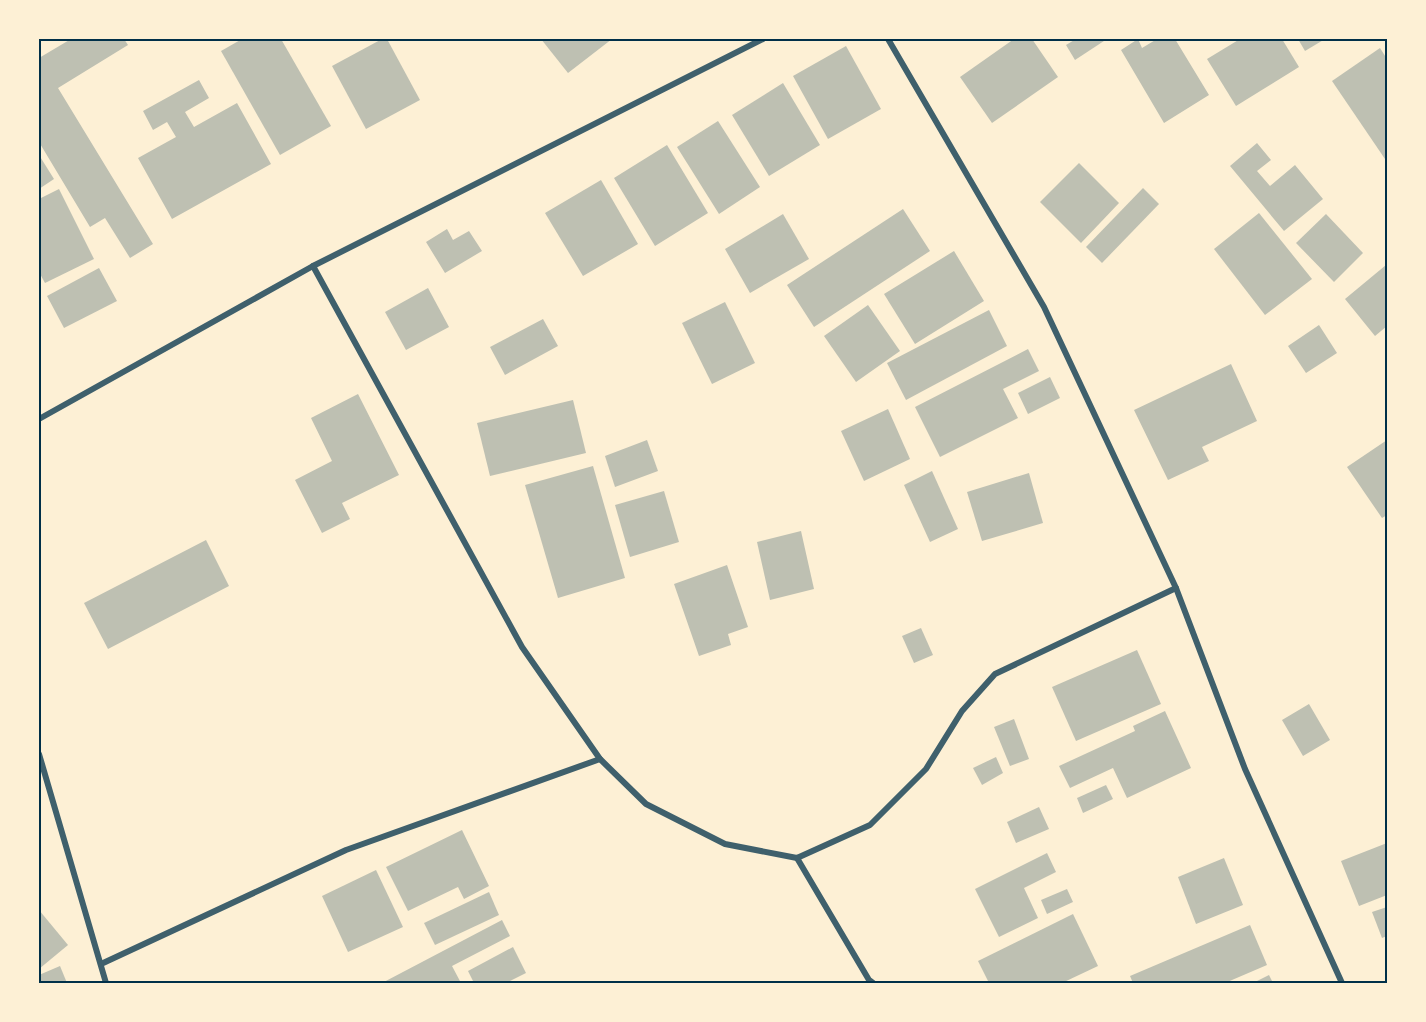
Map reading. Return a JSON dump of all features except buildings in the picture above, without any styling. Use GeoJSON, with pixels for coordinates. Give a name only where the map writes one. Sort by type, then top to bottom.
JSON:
{"type":"FeatureCollection","features":[{"type":"Feature","properties":{"kind":"street"},"geometry":{"type":"LineString","coordinates":[[39,419],[313,266],[763,39]]}},
{"type":"Feature","properties":{"kind":"street"},"geometry":{"type":"LineString","coordinates":[[888,39],[1044,307],[1176,588],[1245,769],[1342,983]]}},
{"type":"Feature","properties":{"kind":"street"},"geometry":{"type":"LineString","coordinates":[[313,266],[522,646],[600,759],[646,804],[725,844],[797,858],[870,825],[926,769],[962,711],[995,674],[1176,588]]}},
{"type":"Feature","properties":{"kind":"street"},"geometry":{"type":"LineString","coordinates":[[39,754],[106,983]]}},
{"type":"Feature","properties":{"kind":"street"},"geometry":{"type":"LineString","coordinates":[[101,964],[346,850],[600,759]]}},
{"type":"Feature","properties":{"kind":"street"},"geometry":{"type":"LineString","coordinates":[[797,858],[869,980],[873,983]]}}]}
